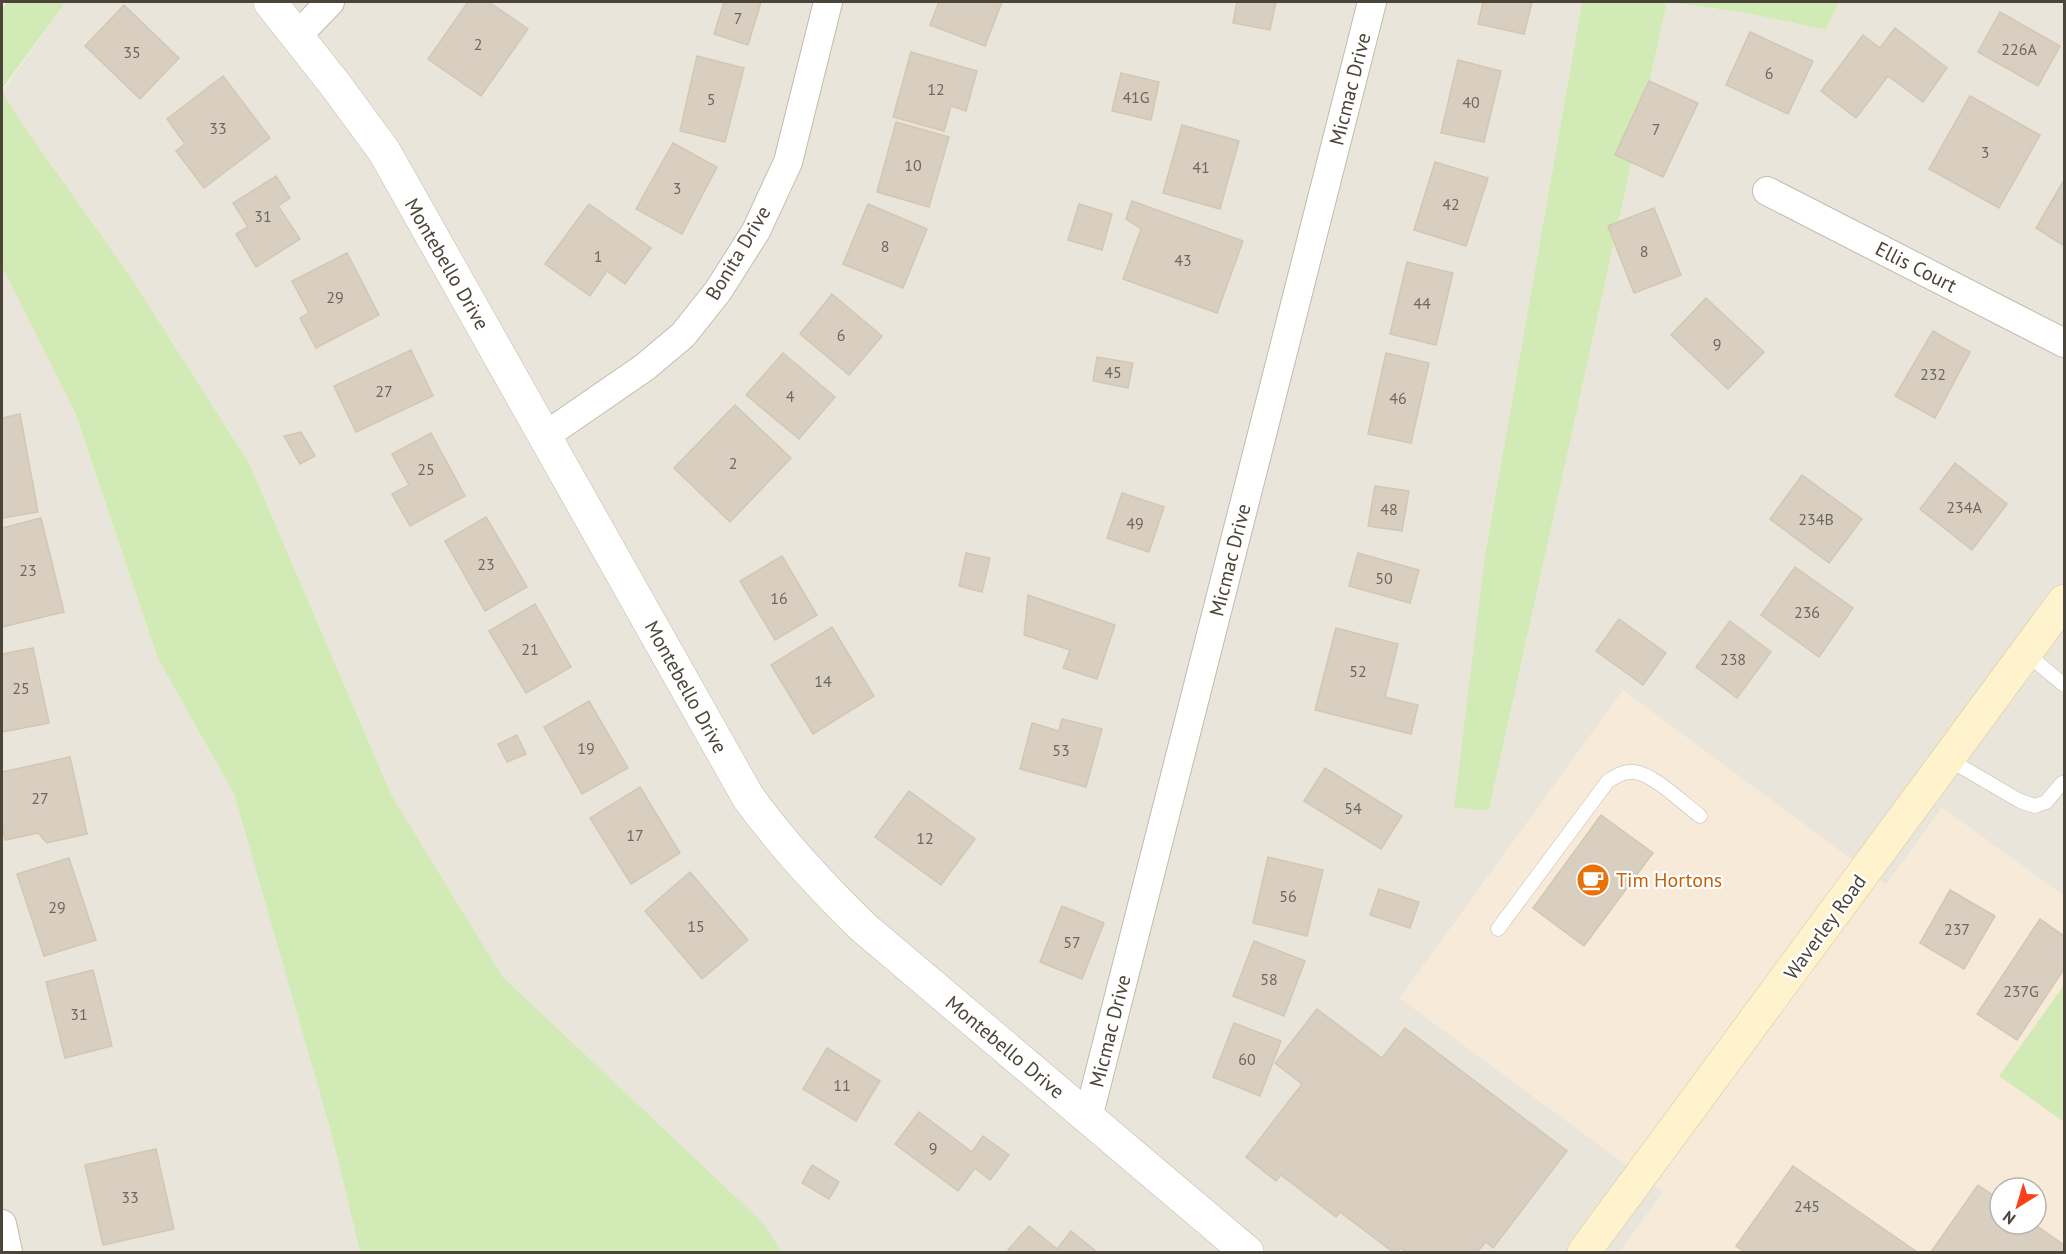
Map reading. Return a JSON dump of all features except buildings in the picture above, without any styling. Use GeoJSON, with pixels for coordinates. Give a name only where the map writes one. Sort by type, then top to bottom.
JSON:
{"type":"FeatureCollection","features":[{"type":"Feature","properties":{"kind":"main road","name":"Waverley Road"},"geometry":{"type":"LineString","coordinates":[[1584,1252],[2064,600]]}},
{"type":"Feature","properties":{"kind":"street","name":"Montebello Drive"},"geometry":{"type":"LineString","coordinates":[[270,2],[298,35],[384,152],[748,796],[777,836],[816,882],[863,927],[1247,1252]]}},
{"type":"Feature","properties":{"kind":"street"},"geometry":{"type":"LineString","coordinates":[[298,35],[330,2]]}},
{"type":"Feature","properties":{"kind":"street","name":"Bonita Drive"},"geometry":{"type":"LineString","coordinates":[[545,436],[645,367],[683,335],[718,291],[756,231],[788,162],[828,2]]}},
{"type":"Feature","properties":{"kind":"street","name":"Micmac Drive"},"geometry":{"type":"LineString","coordinates":[[1088,1118],[1372,2]]}},
{"type":"Feature","properties":{"kind":"street","name":"Ellis Court"},"geometry":{"type":"LineString","coordinates":[[1767,191],[2064,343]]}},
{"type":"Feature","properties":{"kind":"street"},"geometry":{"type":"LineString","coordinates":[[2,1224],[8,1252]]}},
{"type":"Feature","properties":{"kind":"lane"},"geometry":{"type":"LineString","coordinates":[[2026,653],[2064,685]]}},
{"type":"Feature","properties":{"kind":"lane"},"geometry":{"type":"LineString","coordinates":[[1948,759],[2020,801],[2035,806],[2046,802],[2064,783]]}},
{"type":"Feature","properties":{"kind":"lane"},"geometry":{"type":"LineString","coordinates":[[1498,929],[1608,781],[1621,773],[1635,772],[1648,777],[1700,816]]}},
{"type":"Feature","properties":{"kind":"shaded area"},"geometry":{"type":"Polygon","coordinates":[[[66,2],[1582,2],[1486,549],[1489,810],[1667,2],[1741,12],[1826,30],[1839,2],[2064,2],[2064,896],[1942,808],[1886,885],[1623,691],[1400,998],[1663,1192],[1620,1252],[782,1252],[761,1222],[502,976],[392,796],[249,463],[130,276],[23,125],[2,91],[66,2]]]}},
{"type":"Feature","properties":{"kind":"shaded area"},"geometry":{"type":"Polygon","coordinates":[[[2,267],[76,415],[158,659],[234,794],[331,1132],[360,1252],[2,1252],[2,267]]]}},
{"type":"Feature","properties":{"kind":"shaded area"},"geometry":{"type":"Polygon","coordinates":[[[1623,690],[1886,885],[1942,808],[2064,896],[2064,985],[1999,1076],[2064,1122],[2064,1252],[1620,1252],[1663,1192],[1400,998],[1623,690]]]}},
{"type":"Feature","properties":{"kind":"green space"},"geometry":{"type":"Polygon","coordinates":[[[7,2],[66,2],[2,89],[2,8],[7,2]]]}},
{"type":"Feature","properties":{"kind":"green space"},"geometry":{"type":"Polygon","coordinates":[[[1582,2],[1667,2],[1489,810],[1454,808],[1486,549],[1582,2]]]}},
{"type":"Feature","properties":{"kind":"green space"},"geometry":{"type":"Polygon","coordinates":[[[1667,2],[1839,2],[1826,30],[1741,12],[1667,2]]]}},
{"type":"Feature","properties":{"kind":"green space"},"geometry":{"type":"Polygon","coordinates":[[[2,91],[23,125],[130,276],[249,463],[392,796],[502,976],[762,1222],[782,1252],[360,1252],[331,1132],[234,794],[158,659],[76,415],[2,267],[2,91]]]}},
{"type":"Feature","properties":{"kind":"green space"},"geometry":{"type":"Polygon","coordinates":[[[2064,985],[2064,1122],[1999,1076],[2064,985]]]}},
{"type":"Feature","properties":{"kind":"place","name":"Tim Hortons"},"geometry":{"type":"Point","coordinates":[1593,880]}}]}
